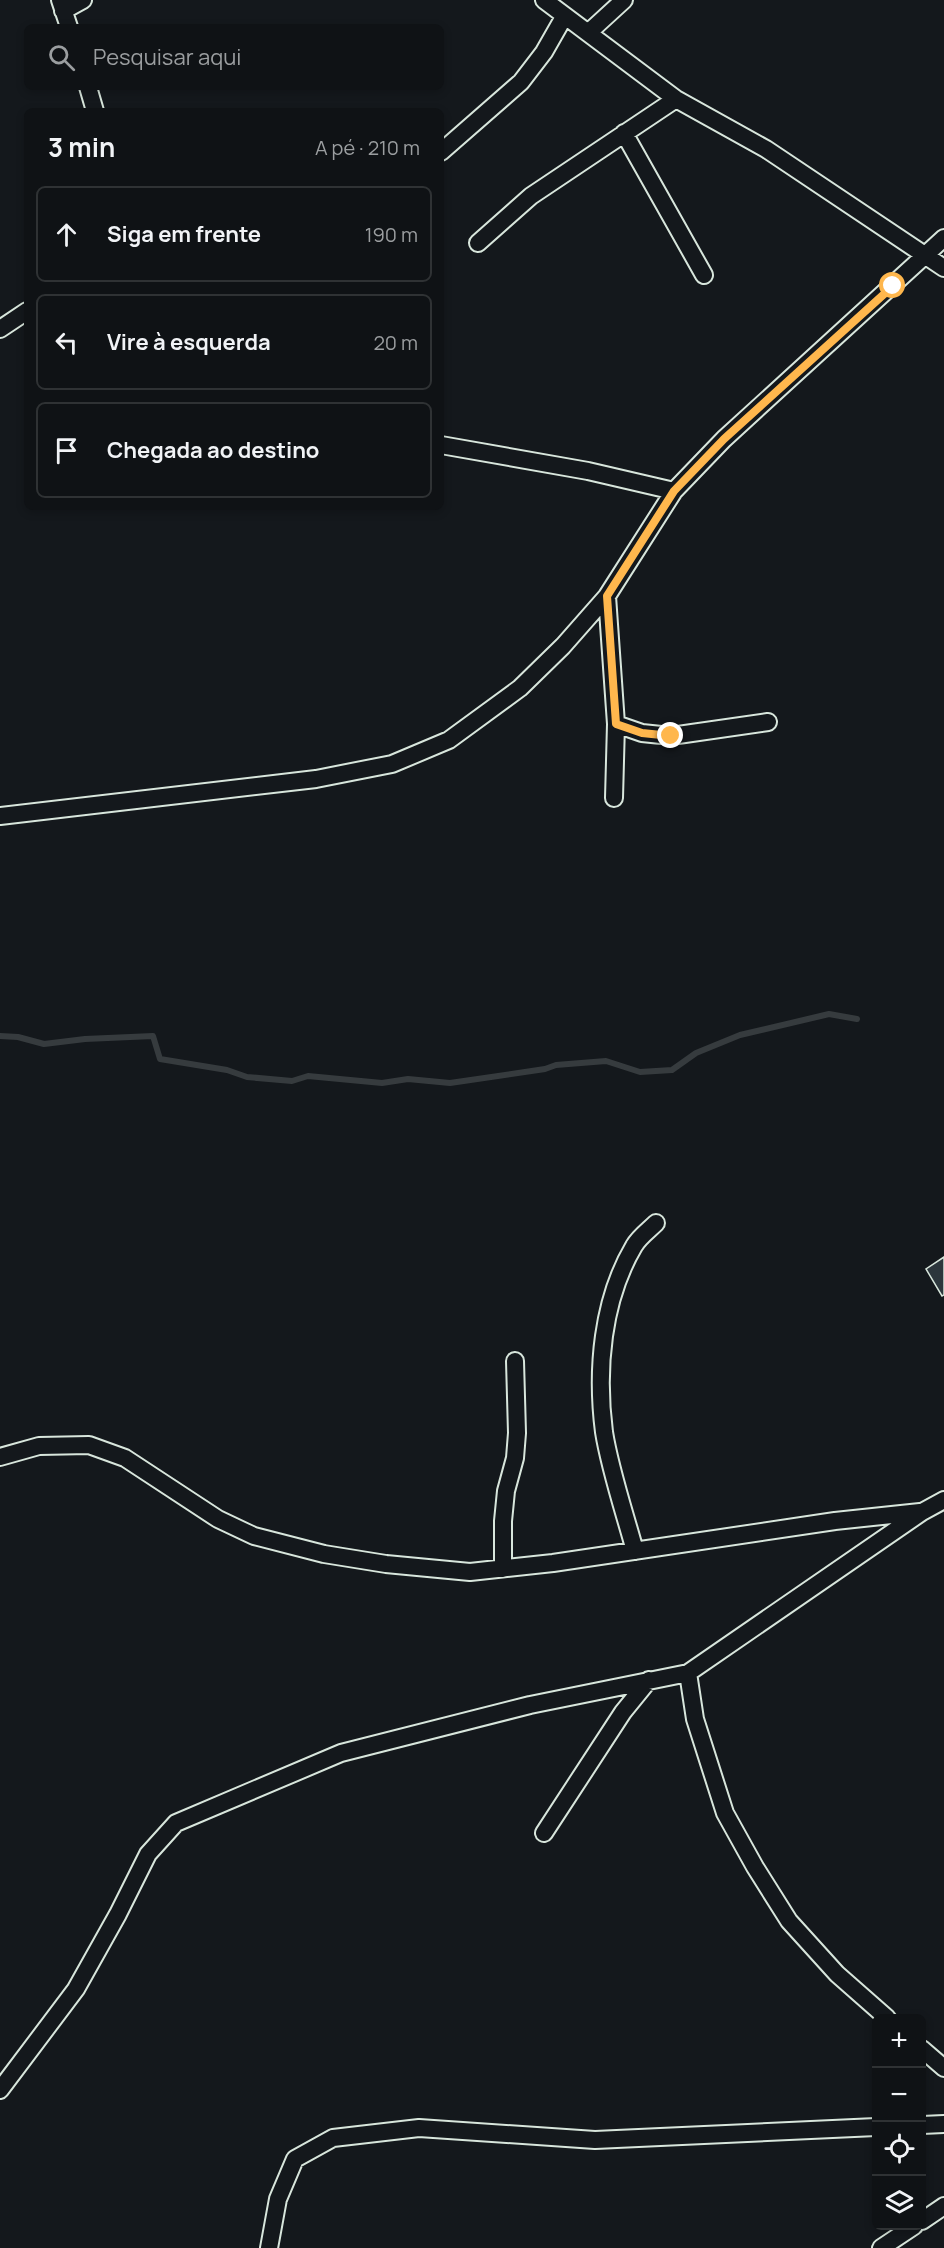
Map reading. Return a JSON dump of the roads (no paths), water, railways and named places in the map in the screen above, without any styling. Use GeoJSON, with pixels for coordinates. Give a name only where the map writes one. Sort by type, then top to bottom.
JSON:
{"type":"FeatureCollection","features":[{"type":"Feature","properties":{"kind":"street"},"geometry":{"type":"LineString","coordinates":[[64,13],[83,0]]}},
{"type":"Feature","properties":{"kind":"street"},"geometry":{"type":"LineString","coordinates":[[544,0],[676,99],[766,149],[944,268]]}},
{"type":"Feature","properties":{"kind":"street"},"geometry":{"type":"LineString","coordinates":[[588,33],[624,0]]}},
{"type":"Feature","properties":{"kind":"street"},"geometry":{"type":"LineString","coordinates":[[444,149],[521,81],[544,52],[564,17]]}},
{"type":"Feature","properties":{"kind":"street"},"geometry":{"type":"LineString","coordinates":[[89,90],[94,108]]}},
{"type":"Feature","properties":{"kind":"street"},"geometry":{"type":"LineString","coordinates":[[478,243],[531,196],[676,99]]}},
{"type":"Feature","properties":{"kind":"street"},"geometry":{"type":"LineString","coordinates":[[624,133],[704,275]]}},
{"type":"Feature","properties":{"kind":"street"},"geometry":{"type":"LineString","coordinates":[[0,816],[316,779],[392,764],[449,740],[520,688],[563,646],[607,596],[674,491],[724,439],[944,238]]}},
{"type":"Feature","properties":{"kind":"street"},"geometry":{"type":"LineString","coordinates":[[0,330],[24,313]]}},
{"type":"Feature","properties":{"kind":"street"},"geometry":{"type":"LineString","coordinates":[[444,446],[588,471],[674,491]]}},
{"type":"Feature","properties":{"kind":"street"},"geometry":{"type":"LineString","coordinates":[[607,596],[616,724],[614,798]]}},
{"type":"Feature","properties":{"kind":"street"},"geometry":{"type":"LineString","coordinates":[[616,724],[642,733],[671,736],[768,722]]}},
{"type":"Feature","properties":{"kind":"street"},"geometry":{"type":"LineString","coordinates":[[635,1551],[604,1432],[603,1334],[618,1280],[635,1244],[656,1223]]}},
{"type":"Feature","properties":{"kind":"street"},"geometry":{"type":"LineString","coordinates":[[502,1569],[506,1491],[515,1458],[517,1433],[515,1361]]}},
{"type":"Feature","properties":{"kind":"street"},"geometry":{"type":"LineString","coordinates":[[0,1458],[39,1446],[89,1445],[125,1458],[218,1519],[254,1536],[324,1554],[470,1572],[635,1551],[835,1521],[922,1512]]}},
{"type":"Feature","properties":{"kind":"street"},"geometry":{"type":"LineString","coordinates":[[0,2090],[76,1989],[148,1854],[176,1823],[341,1754],[530,1706],[688,1673],[922,1512],[944,1500]]}},
{"type":"Feature","properties":{"kind":"street"},"geometry":{"type":"LineString","coordinates":[[688,1673],[695,1719],[725,1813],[789,1921],[837,1974],[881,2014]]}},
{"type":"Feature","properties":{"kind":"street"},"geometry":{"type":"LineString","coordinates":[[544,1833],[622,1712],[650,1680]]}},
{"type":"Feature","properties":{"kind":"street"},"geometry":{"type":"LineString","coordinates":[[926,2053],[944,2068]]}},
{"type":"Feature","properties":{"kind":"street"},"geometry":{"type":"LineString","coordinates":[[926,2125],[944,2124]]}},
{"type":"Feature","properties":{"kind":"street"},"geometry":{"type":"LineString","coordinates":[[269,2248],[278,2199],[295,2159],[333,2138],[419,2128],[595,2140],[872,2127]]}},
{"type":"Feature","properties":{"kind":"street"},"geometry":{"type":"LineString","coordinates":[[926,2218],[944,2206]]}},
{"type":"Feature","properties":{"kind":"street"},"geometry":{"type":"LineString","coordinates":[[880,2248],[909,2230]]}},
{"type":"Feature","properties":{"kind":"waterway"},"geometry":{"type":"LineString","coordinates":[[0,1036],[18,1037],[44,1044],[85,1039],[153,1036],[160,1059],[227,1070],[247,1077],[292,1081],[308,1076],[382,1083],[408,1079],[450,1083],[545,1069],[556,1065],[606,1061],[640,1072],[672,1070],[696,1053],[740,1035],[829,1014],[857,1019]]}}]}
